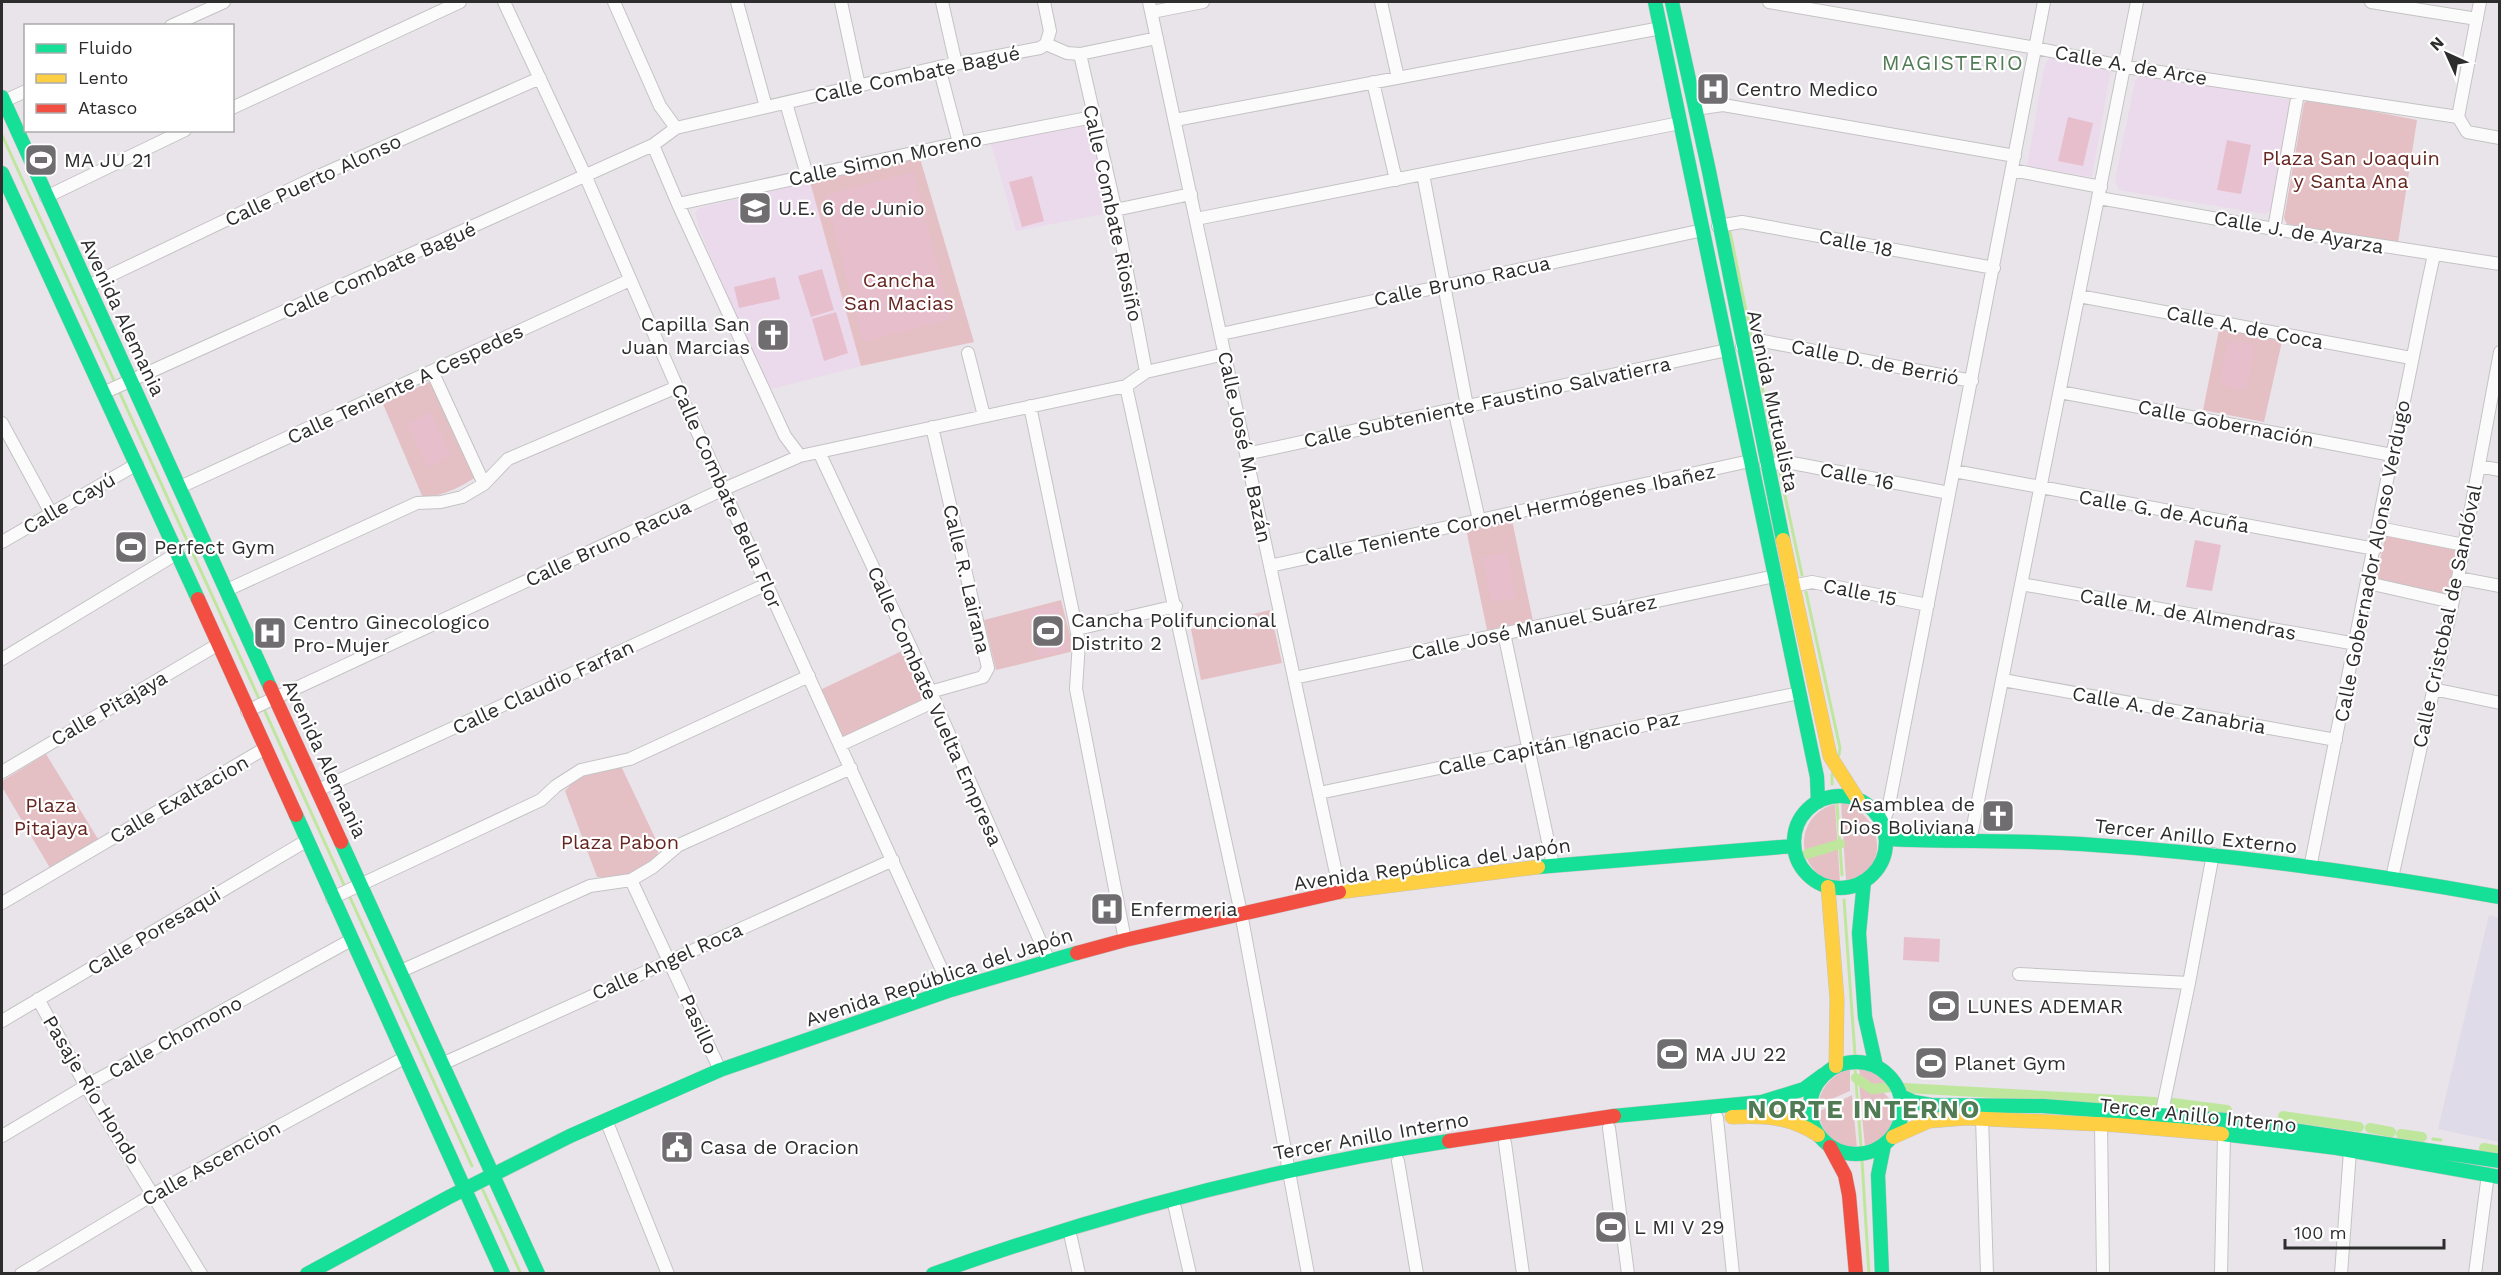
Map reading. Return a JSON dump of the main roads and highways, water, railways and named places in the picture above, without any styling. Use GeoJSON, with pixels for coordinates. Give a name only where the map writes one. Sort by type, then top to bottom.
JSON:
{"type":"FeatureCollection","features":[{"type":"Feature","properties":{"kind":"main road","name":"Avenida Mutualista"},"geometry":{"type":"LineString","coordinates":[[1655,2],[1817,777],[1818,802]]}},
{"type":"Feature","properties":{"kind":"main road","name":"Avenida Mutualista"},"geometry":{"type":"LineString","coordinates":[[1672,2],[1709,171],[1766,465],[1830,756],[1858,800]]}},
{"type":"Feature","properties":{"kind":"main road"},"geometry":{"type":"LineString","coordinates":[[1666,56],[1675,64],[1680,98],[1685,104],[1695,109]]}},
{"type":"Feature","properties":{"kind":"main road","name":"Avenida Alemania"},"geometry":{"type":"LineString","coordinates":[[2,100],[88,286],[128,382],[180,487],[227,590],[271,701],[318,790],[346,891],[351,940],[503,1274]]}},
{"type":"Feature","properties":{"kind":"main road"},"geometry":{"type":"LineString","coordinates":[[1680,123],[1686,125],[1690,130],[1698,164],[1709,171]]}},
{"type":"Feature","properties":{"kind":"main road","name":"Avenida Alemania"},"geometry":{"type":"LineString","coordinates":[[2,173],[106,391],[217,645],[250,710],[264,749],[306,841],[346,891],[401,971],[538,1274]]}},
{"type":"Feature","properties":{"kind":"main road"},"geometry":{"type":"LineString","coordinates":[[1844,796],[1858,800],[1868,806],[1882,824],[1886,838],[1881,862],[1864,881],[1840,888],[1815,881],[1804,872],[1797,860],[1794,846],[1799,820],[1818,802],[1831,797],[1844,796]]}},
{"type":"Feature","properties":{"kind":"main road","name":"Tercer Anillo Externo"},"geometry":{"type":"LineString","coordinates":[[1886,838],[1939,842],[2079,844],[2213,854],[2392,878],[2499,897]]}},
{"type":"Feature","properties":{"kind":"main road","name":"Avenida República del Japón"},"geometry":{"type":"LineString","coordinates":[[461,1184],[490,1170],[509,1167],[606,1120],[720,1070],[951,990],[1125,940],[1340,892],[1553,865],[1794,846]]}},
{"type":"Feature","properties":{"kind":"main road"},"geometry":{"type":"LineString","coordinates":[[1864,881],[1860,943],[1865,1017],[1876,1066]]}},
{"type":"Feature","properties":{"kind":"main road"},"geometry":{"type":"LineString","coordinates":[[1828,886],[1837,973],[1836,1066]]}},
{"type":"Feature","properties":{"kind":"main road"},"geometry":{"type":"LineString","coordinates":[[1856,1274],[1845,1175],[1830,1147],[1818,1135],[1811,1121],[1810,1104],[1814,1089],[1823,1075],[1836,1066],[1856,1061],[1876,1066],[1892,1078],[1901,1096],[1903,1110],[1900,1124],[1888,1141],[1878,1175],[1882,1274]]}},
{"type":"Feature","properties":{"kind":"main road","name":"Tercer Anillo Interno"},"geometry":{"type":"LineString","coordinates":[[933,1274],[1025,1241],[1135,1208],[1291,1175],[1401,1148],[1618,1115],[1762,1102],[1804,1089],[1823,1075]]}},
{"type":"Feature","properties":{"kind":"main road","name":"Tercer Anillo Interno"},"geometry":{"type":"LineString","coordinates":[[1901,1096],[1931,1106],[2043,1106],[2248,1123],[2499,1161]]}},
{"type":"Feature","properties":{"kind":"main road"},"geometry":{"type":"LineString","coordinates":[[2024,1120],[2057,1114],[2146,1120],[2157,1120],[2161,1116],[2177,1124],[2219,1128],[2226,1135]]}},
{"type":"Feature","properties":{"kind":"main road","name":"Tercer Anillo Interno"},"geometry":{"type":"LineString","coordinates":[[965,1274],[1071,1238],[1291,1175],[1609,1128],[1717,1118],[1777,1116],[1799,1122],[1818,1135]]}},
{"type":"Feature","properties":{"kind":"main road","name":"Tercer Anillo Interno"},"geometry":{"type":"LineString","coordinates":[[1888,1141],[1909,1128],[1934,1120],[1982,1118],[2101,1124],[2226,1135],[2350,1151],[2496,1175]]}},
{"type":"Feature","properties":{"kind":"main road"},"geometry":{"type":"LineString","coordinates":[[2248,1123],[2255,1130],[2268,1135],[2344,1146],[2350,1151],[2356,1148],[2433,1158],[2449,1152]]}},
{"type":"Feature","properties":{"kind":"main road"},"geometry":{"type":"LineString","coordinates":[[1830,1147],[1848,1154],[1866,1153],[1888,1141]]}},
{"type":"Feature","properties":{"kind":"main road"},"geometry":{"type":"LineString","coordinates":[[307,1274],[449,1197],[461,1184]]}},
{"type":"Feature","properties":{"kind":"waterway"},"geometry":{"type":"LineString","coordinates":[[2,135],[116,385]]}},
{"type":"Feature","properties":{"kind":"waterway"},"geometry":{"type":"LineString","coordinates":[[1730,232],[1751,335]]}},
{"type":"Feature","properties":{"kind":"waterway"},"geometry":{"type":"LineString","coordinates":[[1755,352],[1776,455]]}},
{"type":"Feature","properties":{"kind":"waterway"},"geometry":{"type":"LineString","coordinates":[[119,391],[260,701]]}},
{"type":"Feature","properties":{"kind":"waterway"},"geometry":{"type":"LineString","coordinates":[[1779,468],[1802,575]]}},
{"type":"Feature","properties":{"kind":"waterway"},"geometry":{"type":"LineString","coordinates":[[1806,592],[1840,748],[1839,755]]}},
{"type":"Feature","properties":{"kind":"waterway"},"geometry":{"type":"LineString","coordinates":[[263,707],[345,887]]}},
{"type":"Feature","properties":{"kind":"waterway"},"geometry":{"type":"LineString","coordinates":[[1832,774],[1832,784]]}},
{"type":"Feature","properties":{"kind":"waterway"},"geometry":{"type":"LineString","coordinates":[[1837,805],[1842,875]]}},
{"type":"Feature","properties":{"kind":"waterway"},"geometry":{"type":"LineString","coordinates":[[1807,854],[1840,844]]}},
{"type":"Feature","properties":{"kind":"waterway"},"geometry":{"type":"LineString","coordinates":[[348,893],[472,1166]]}},
{"type":"Feature","properties":{"kind":"waterway"},"geometry":{"type":"LineString","coordinates":[[1844,900],[1855,1055]]}},
{"type":"Feature","properties":{"kind":"waterway"},"geometry":{"type":"LineString","coordinates":[[1855,1068],[1861,1147]]}},
{"type":"Feature","properties":{"kind":"waterway"},"geometry":{"type":"LineString","coordinates":[[1856,1078],[1872,1089],[1891,1087]]}},
{"type":"Feature","properties":{"kind":"waterway"},"geometry":{"type":"LineString","coordinates":[[1904,1088],[2155,1102]]}},
{"type":"Feature","properties":{"kind":"waterway"},"geometry":{"type":"LineString","coordinates":[[2173,1103],[2227,1110]]}},
{"type":"Feature","properties":{"kind":"waterway"},"geometry":{"type":"LineString","coordinates":[[2283,1116],[2359,1127]]}},
{"type":"Feature","properties":{"kind":"waterway"},"geometry":{"type":"LineString","coordinates":[[2370,1128],[2391,1132]]}},
{"type":"Feature","properties":{"kind":"waterway"},"geometry":{"type":"LineString","coordinates":[[2401,1134],[2422,1137]]}},
{"type":"Feature","properties":{"kind":"waterway"},"geometry":{"type":"LineString","coordinates":[[2433,1139],[2441,1140]]}},
{"type":"Feature","properties":{"kind":"waterway"},"geometry":{"type":"LineString","coordinates":[[2484,1148],[2500,1151]]}},
{"type":"Feature","properties":{"kind":"waterway"},"geometry":{"type":"LineString","coordinates":[[1862,1160],[1869,1274]]}},
{"type":"Feature","properties":{"kind":"waterway"},"geometry":{"type":"LineString","coordinates":[[482,1188],[521,1274]]}},
{"type":"Feature","properties":{"kind":"place","name":"Centro Medico"},"geometry":{"type":"Point","coordinates":[1713,89]}},
{"type":"Feature","properties":{"kind":"place","name":"MA JU 21"},"geometry":{"type":"Point","coordinates":[41,160]}},
{"type":"Feature","properties":{"kind":"place","name":"U.E. 6 de Junio"},"geometry":{"type":"Point","coordinates":[755,208]}},
{"type":"Feature","properties":{"kind":"place","name":"Capilla San Juan Marcias"},"geometry":{"type":"Point","coordinates":[773,335]}},
{"type":"Feature","properties":{"kind":"place","name":"Perfect Gym"},"geometry":{"type":"Point","coordinates":[131,547]}},
{"type":"Feature","properties":{"kind":"place","name":"Cancha Polifuncional Distrito 2"},"geometry":{"type":"Point","coordinates":[1048,631]}},
{"type":"Feature","properties":{"kind":"place","name":"Centro Ginecologico Pro-Mujer"},"geometry":{"type":"Point","coordinates":[270,633]}},
{"type":"Feature","properties":{"kind":"place","name":"Asamblea de Dios Boliviana"},"geometry":{"type":"Point","coordinates":[1998,816]}},
{"type":"Feature","properties":{"kind":"place","name":"Enfermeria"},"geometry":{"type":"Point","coordinates":[1107,909]}},
{"type":"Feature","properties":{"kind":"place","name":"LUNES ADEMAR"},"geometry":{"type":"Point","coordinates":[1944,1006]}},
{"type":"Feature","properties":{"kind":"place","name":"MA JU 22"},"geometry":{"type":"Point","coordinates":[1672,1054]}},
{"type":"Feature","properties":{"kind":"place","name":"Planet Gym"},"geometry":{"type":"Point","coordinates":[1931,1063]}},
{"type":"Feature","properties":{"kind":"place","name":"Casa de Oracion"},"geometry":{"type":"Point","coordinates":[677,1147]}},
{"type":"Feature","properties":{"kind":"place","name":"L MI V 29"},"geometry":{"type":"Point","coordinates":[1611,1227]}},
{"type":"Feature","properties":{"kind":"district","name":"MAGISTERIO"},"geometry":{"type":"Point","coordinates":[1953,63]}},
{"type":"Feature","properties":{"kind":"district","name":"NORTE INTERNO"},"geometry":{"type":"Point","coordinates":[1864,1109]}},
{"type":"Feature","properties":{"kind":"park label","name":"Plaza San Joaquin y Santa Ana"},"geometry":{"type":"Point","coordinates":[2351,170]}},
{"type":"Feature","properties":{"kind":"park label","name":"Cancha San Macias"},"geometry":{"type":"Point","coordinates":[899,292]}},
{"type":"Feature","properties":{"kind":"park label","name":"Plaza Pitajaya"},"geometry":{"type":"Point","coordinates":[51,816]}},
{"type":"Feature","properties":{"kind":"park label","name":"Plaza Pabon"},"geometry":{"type":"Point","coordinates":[620,842]}}]}
